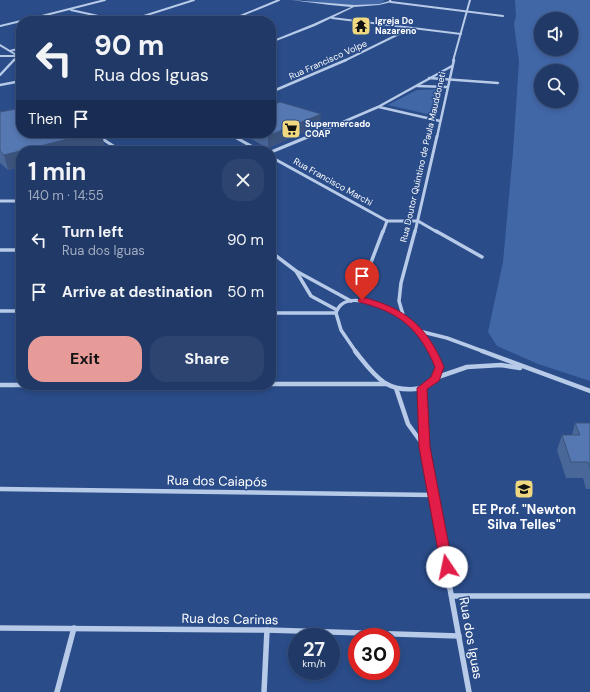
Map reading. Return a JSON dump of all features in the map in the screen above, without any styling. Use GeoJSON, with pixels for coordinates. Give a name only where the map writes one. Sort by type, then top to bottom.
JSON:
{"type":"FeatureCollection","features":[{"type":"Feature","properties":{"kind":"street"},"geometry":{"type":"LineString","coordinates":[[43,16],[105,0]]}},
{"type":"Feature","properties":{"kind":"street"},"geometry":{"type":"LineString","coordinates":[[144,16],[194,0]]}},
{"type":"Feature","properties":{"kind":"street"},"geometry":{"type":"LineString","coordinates":[[240,16],[280,0]]}},
{"type":"Feature","properties":{"kind":"street"},"geometry":{"type":"LineString","coordinates":[[292,0],[353,7],[368,6],[391,1],[503,16]]}},
{"type":"Feature","properties":{"kind":"street","name":"Rua Doutor Quintino de Paula Mauddoneti"},"geometry":{"type":"LineString","coordinates":[[404,318],[399,301],[401,282],[418,221],[452,66],[470,0]]}},
{"type":"Feature","properties":{"kind":"street"},"geometry":{"type":"LineString","coordinates":[[276,40],[332,18],[353,7]]}},
{"type":"Feature","properties":{"kind":"street"},"geometry":{"type":"LineString","coordinates":[[70,10],[98,16]]}},
{"type":"Feature","properties":{"kind":"street"},"geometry":{"type":"LineString","coordinates":[[332,18],[461,34]]}},
{"type":"Feature","properties":{"kind":"street"},"geometry":{"type":"LineString","coordinates":[[0,26],[16,22]]}},
{"type":"Feature","properties":{"kind":"street","name":"Rua Francisco Volpe"},"geometry":{"type":"LineString","coordinates":[[276,90],[353,57],[411,28]]}},
{"type":"Feature","properties":{"kind":"street"},"geometry":{"type":"LineString","coordinates":[[0,45],[16,55]]}},
{"type":"Feature","properties":{"kind":"street"},"geometry":{"type":"LineString","coordinates":[[10,51],[16,49]]}},
{"type":"Feature","properties":{"kind":"street"},"geometry":{"type":"LineString","coordinates":[[0,56],[16,56]]}},
{"type":"Feature","properties":{"kind":"street"},"geometry":{"type":"LineString","coordinates":[[0,74],[16,58]]}},
{"type":"Feature","properties":{"kind":"street"},"geometry":{"type":"LineString","coordinates":[[276,150],[378,107],[452,66]]}},
{"type":"Feature","properties":{"kind":"street"},"geometry":{"type":"LineString","coordinates":[[429,78],[498,83]]}},
{"type":"Feature","properties":{"kind":"street"},"geometry":{"type":"LineString","coordinates":[[0,85],[16,82]]}},
{"type":"Feature","properties":{"kind":"street"},"geometry":{"type":"LineString","coordinates":[[415,86],[448,87]]}},
{"type":"Feature","properties":{"kind":"street"},"geometry":{"type":"LineString","coordinates":[[378,107],[440,121]]}},
{"type":"Feature","properties":{"kind":"street"},"geometry":{"type":"LineString","coordinates":[[102,138],[114,146]]}},
{"type":"Feature","properties":{"kind":"street"},"geometry":{"type":"LineString","coordinates":[[237,138],[251,146]]}},
{"type":"Feature","properties":{"kind":"street","name":"Rua Francisco Marchi"},"geometry":{"type":"LineString","coordinates":[[276,160],[387,221],[418,221],[482,256]]}},
{"type":"Feature","properties":{"kind":"street"},"geometry":{"type":"LineString","coordinates":[[0,201],[16,201]]}},
{"type":"Feature","properties":{"kind":"street"},"geometry":{"type":"LineString","coordinates":[[362,300],[365,278],[387,221]]}},
{"type":"Feature","properties":{"kind":"street"},"geometry":{"type":"LineString","coordinates":[[0,250],[16,250]]}},
{"type":"Feature","properties":{"kind":"street"},"geometry":{"type":"LineString","coordinates":[[276,257],[296,271],[352,300],[362,300],[385,306],[404,318],[419,331],[432,349],[439,367],[435,378]]}},
{"type":"Feature","properties":{"kind":"street"},"geometry":{"type":"LineString","coordinates":[[296,271],[311,296],[336,311],[340,328],[354,349],[375,375],[386,384],[396,388],[422,388],[435,378],[467,367],[501,365],[528,369]]}},
{"type":"Feature","properties":{"kind":"street"},"geometry":{"type":"LineString","coordinates":[[276,312],[336,311],[352,300]]}},
{"type":"Feature","properties":{"kind":"street"},"geometry":{"type":"LineString","coordinates":[[0,311],[16,311]]}},
{"type":"Feature","properties":{"kind":"street"},"geometry":{"type":"LineString","coordinates":[[419,331],[447,338],[590,391]]}},
{"type":"Feature","properties":{"kind":"street"},"geometry":{"type":"LineString","coordinates":[[276,384],[386,384]]}},
{"type":"Feature","properties":{"kind":"street"},"geometry":{"type":"LineString","coordinates":[[0,385],[16,385]]}},
{"type":"Feature","properties":{"kind":"street","name":"Rua dos Iguas"},"geometry":{"type":"LineString","coordinates":[[396,388],[408,424],[424,447]]}},
{"type":"Feature","properties":{"kind":"street","name":"Rua dos Iguas"},"geometry":{"type":"LineString","coordinates":[[422,388],[424,447],[453,596],[469,692]]}},
{"type":"Feature","properties":{"kind":"street","name":"Rua dos Caiapós"},"geometry":{"type":"LineString","coordinates":[[0,489],[433,495]]}},
{"type":"Feature","properties":{"kind":"street"},"geometry":{"type":"LineString","coordinates":[[453,596],[590,596]]}},
{"type":"Feature","properties":{"kind":"street","name":"Rua dos Carinas"},"geometry":{"type":"LineString","coordinates":[[0,628],[267,630],[459,636]]}},
{"type":"Feature","properties":{"kind":"street"},"geometry":{"type":"LineString","coordinates":[[57,692],[74,628]]}},
{"type":"Feature","properties":{"kind":"street"},"geometry":{"type":"LineString","coordinates":[[264,692],[267,630]]}},
{"type":"Feature","properties":{"kind":"shaded area"},"geometry":{"type":"Polygon","coordinates":[[[305,0],[385,0],[380,4],[360,6],[305,0]]]}},
{"type":"Feature","properties":{"kind":"shaded area"},"geometry":{"type":"Polygon","coordinates":[[[515,0],[590,0],[590,381],[538,364],[497,346],[488,332],[503,262],[513,152],[519,62],[514,24],[516,16],[515,0]]]}},
{"type":"Feature","properties":{"kind":"shaded area"},"geometry":{"type":"Polygon","coordinates":[[[442,89],[436,116],[388,105],[417,90],[442,89]]]}},
{"type":"Feature","properties":{"kind":"building"},"geometry":{"type":"Polygon","coordinates":[[[280,102],[321,114],[276,133],[276,104],[280,102]]]}},
{"type":"Feature","properties":{"kind":"building"},"geometry":{"type":"Polygon","coordinates":[[[16,109],[16,138],[72,138],[40,146],[16,146],[16,152],[4,155],[0,151],[0,112],[16,109]]]}},
{"type":"Feature","properties":{"kind":"building"},"geometry":{"type":"Polygon","coordinates":[[[575,423],[590,423],[590,469],[588,462],[571,462],[562,435],[580,435],[575,423]]]}},
{"type":"Feature","properties":{"kind":"place","name":"Igreja Do Nazareno"},"geometry":{"type":"Point","coordinates":[361,26]}},
{"type":"Feature","properties":{"kind":"place","name":"Supermercado COAP"},"geometry":{"type":"Point","coordinates":[291,129]}},
{"type":"Feature","properties":{"kind":"place","name":"EE Prof. \"Newton Silva Telles\""},"geometry":{"type":"Point","coordinates":[524,489]}},
{"type":"Feature","properties":{"kind":"route"},"geometry":{"type":"LineString","coordinates":[[362,300],[385,306],[404,318],[419,331],[432,349],[439,367],[435,378],[422,388],[424,447],[447,567]]}}]}
